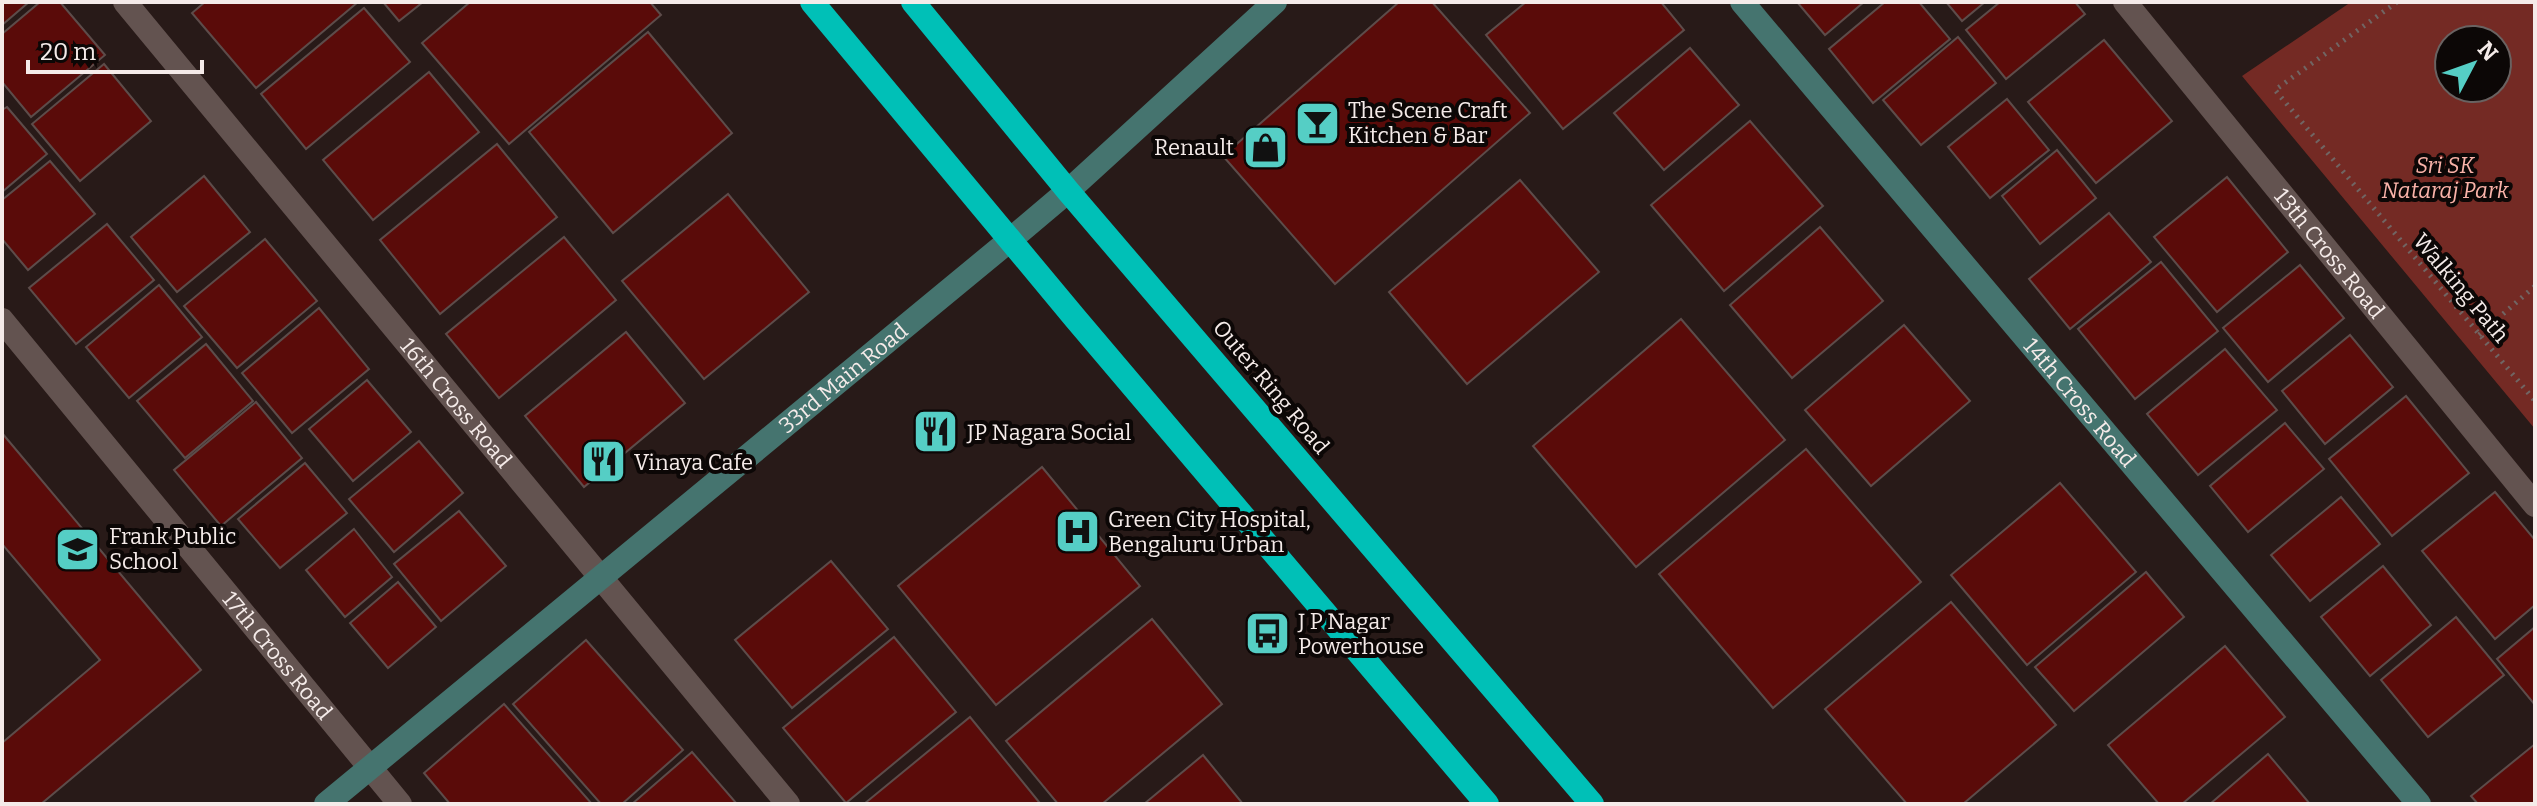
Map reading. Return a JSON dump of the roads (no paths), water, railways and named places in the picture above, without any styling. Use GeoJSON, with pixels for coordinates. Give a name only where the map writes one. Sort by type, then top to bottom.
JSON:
{"type":"FeatureCollection","features":[{"type":"Feature","properties":{"kind":"highway"},"geometry":{"type":"LineString","coordinates":[[812,2],[1487,804]]}},
{"type":"Feature","properties":{"kind":"highway","name":"Outer Ring Road"},"geometry":{"type":"LineString","coordinates":[[913,2],[1068,191],[1592,804]]}},
{"type":"Feature","properties":{"kind":"street","name":"16th Cross Road"},"geometry":{"type":"LineString","coordinates":[[125,2],[788,804]]}},
{"type":"Feature","properties":{"kind":"street","name":"33rd Main Road"},"geometry":{"type":"LineString","coordinates":[[326,804],[1068,191],[1275,2]]}},
{"type":"Feature","properties":{"kind":"street","name":"14th Cross Road"},"geometry":{"type":"LineString","coordinates":[[1742,2],[2419,804]]}},
{"type":"Feature","properties":{"kind":"street","name":"13th Cross Road"},"geometry":{"type":"LineString","coordinates":[[2125,2],[2535,505]]}},
{"type":"Feature","properties":{"kind":"street","name":"17th Cross Road"},"geometry":{"type":"LineString","coordinates":[[2,320],[400,804]]}},
{"type":"Feature","properties":{"kind":"place","name":"The Scene Craft Kitchen & Bar"},"geometry":{"type":"Point","coordinates":[1317,123]}},
{"type":"Feature","properties":{"kind":"place","name":"Renault"},"geometry":{"type":"Point","coordinates":[1265,147]}},
{"type":"Feature","properties":{"kind":"place","name":"JP Nagara Social"},"geometry":{"type":"Point","coordinates":[936,432]}},
{"type":"Feature","properties":{"kind":"place","name":"Vinaya Cafe"},"geometry":{"type":"Point","coordinates":[603,462]}},
{"type":"Feature","properties":{"kind":"place","name":"Green City Hospital, Bengaluru Urban"},"geometry":{"type":"Point","coordinates":[1077,532]}},
{"type":"Feature","properties":{"kind":"place","name":"Frank Public School"},"geometry":{"type":"Point","coordinates":[78,549]}},
{"type":"Feature","properties":{"kind":"place","name":"J P Nagar Powerhouse"},"geometry":{"type":"Point","coordinates":[1267,634]}},
{"type":"Feature","properties":{"kind":"park label","name":"Sri SK Nataraj Park"},"geometry":{"type":"Point","coordinates":[2445,178]}}]}
